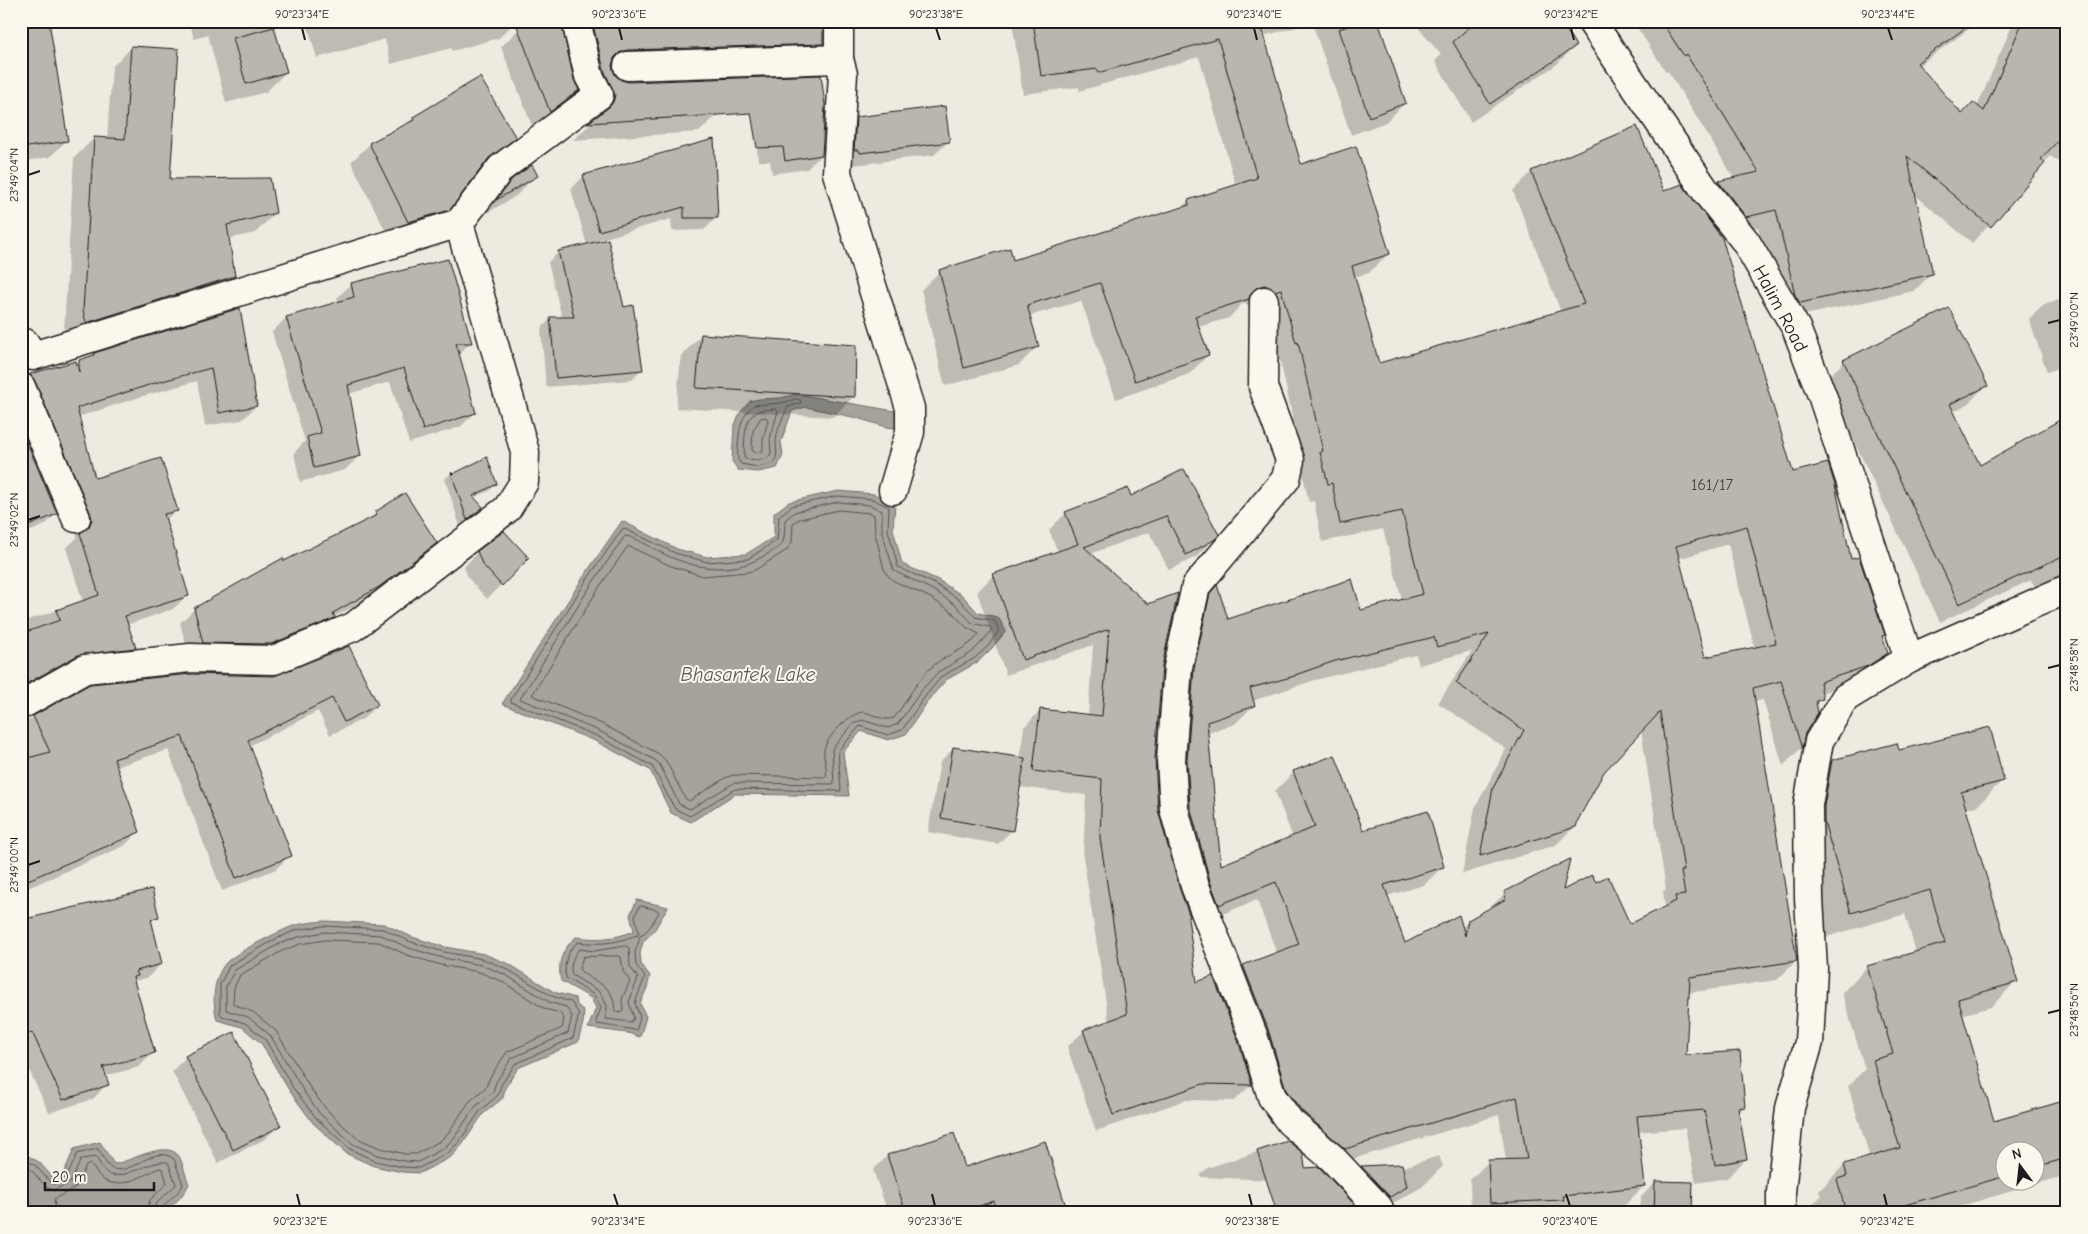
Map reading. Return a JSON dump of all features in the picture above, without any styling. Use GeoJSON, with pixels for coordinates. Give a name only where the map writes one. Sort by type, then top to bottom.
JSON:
{"type":"FeatureCollection","features":[{"type":"Feature","properties":{"kind":"street"},"geometry":{"type":"LineString","coordinates":[[21,342],[25,343],[33,356],[459,223],[501,168],[599,95],[589,76],[576,21]]}},
{"type":"Feature","properties":{"kind":"street"},"geometry":{"type":"LineString","coordinates":[[839,21],[839,59],[843,74],[836,173],[910,408],[910,432],[893,490]]}},
{"type":"Feature","properties":{"kind":"street","name":"Halim Road"},"geometry":{"type":"LineString","coordinates":[[1591,21],[1707,193],[1746,242],[1796,328],[1823,398],[1909,659]]}},
{"type":"Feature","properties":{"kind":"street"},"geometry":{"type":"LineString","coordinates":[[628,66],[839,59]]}},
{"type":"Feature","properties":{"kind":"street"},"geometry":{"type":"LineString","coordinates":[[21,705],[85,669],[190,658],[274,660],[353,627],[507,509],[524,482],[525,452],[459,223]]}},
{"type":"Feature","properties":{"kind":"street"},"geometry":{"type":"LineString","coordinates":[[1264,301],[1263,387],[1290,460],[1286,479],[1196,586],[1178,667],[1170,760],[1174,808],[1195,886],[1253,1034],[1272,1097],[1290,1122],[1330,1157],[1378,1207],[1380,1213]]}},
{"type":"Feature","properties":{"kind":"street"},"geometry":{"type":"LineString","coordinates":[[21,387],[76,518]]}},
{"type":"Feature","properties":{"kind":"street"},"geometry":{"type":"LineString","coordinates":[[1781,1213],[1790,1108],[1809,1042],[1813,969],[1809,898],[1808,805],[1819,741],[1844,698],[1909,659],[2067,589]]}},
{"type":"Feature","properties":{"kind":"water"},"geometry":{"type":"Polygon","coordinates":[[[797,394],[900,412],[902,429],[806,407],[792,411],[781,442],[783,455],[777,468],[758,472],[738,470],[732,461],[734,427],[740,413],[750,401],[797,394]]]}},
{"type":"Feature","properties":{"kind":"water","name":"Bhasantek Lake"},"geometry":{"type":"Polygon","coordinates":[[[838,491],[874,494],[895,504],[893,529],[902,564],[938,580],[963,596],[978,613],[998,617],[1006,631],[978,662],[946,680],[930,698],[906,734],[888,740],[861,731],[843,752],[849,796],[735,794],[691,822],[671,813],[650,770],[595,741],[502,704],[584,576],[622,521],[677,549],[707,557],[746,554],[774,537],[774,513],[789,502],[838,491]]]}},
{"type":"Feature","properties":{"kind":"water"},"geometry":{"type":"Polygon","coordinates":[[[637,900],[668,907],[655,929],[643,942],[640,953],[641,964],[650,976],[640,1003],[646,1017],[640,1037],[628,1033],[588,1028],[596,1008],[591,998],[561,981],[560,962],[564,951],[576,937],[606,938],[634,931],[630,915],[637,900]]]}},
{"type":"Feature","properties":{"kind":"water"},"geometry":{"type":"Polygon","coordinates":[[[324,921],[384,924],[412,937],[445,947],[484,954],[509,964],[554,992],[575,998],[577,1005],[584,1011],[578,1042],[518,1068],[505,1088],[503,1098],[483,1114],[462,1145],[451,1157],[420,1173],[402,1172],[374,1166],[347,1154],[313,1123],[289,1090],[261,1043],[242,1027],[217,1020],[214,1005],[218,977],[229,960],[257,943],[293,926],[324,921]]]}},
{"type":"Feature","properties":{"kind":"water"},"geometry":{"type":"Polygon","coordinates":[[[100,1142],[114,1164],[147,1153],[165,1150],[172,1151],[178,1155],[189,1184],[184,1193],[162,1213],[39,1213],[21,1191],[21,1152],[39,1162],[54,1179],[63,1175],[74,1149],[100,1142]]]}},
{"type":"Feature","properties":{"kind":"building"},"geometry":{"type":"Polygon","coordinates":[[[21,21],[49,21],[68,141],[21,148],[21,21]]]}},
{"type":"Feature","properties":{"kind":"building"},"geometry":{"type":"Polygon","coordinates":[[[515,21],[561,21],[574,80],[579,90],[550,112],[515,21]]]}},
{"type":"Feature","properties":{"kind":"building"},"geometry":{"type":"Polygon","coordinates":[[[592,21],[823,21],[823,44],[627,50],[619,53],[614,58],[612,66],[615,75],[621,80],[629,82],[821,75],[825,105],[822,155],[785,161],[783,147],[757,148],[751,113],[588,123],[609,107],[615,95],[604,70],[592,21]]]}},
{"type":"Feature","properties":{"kind":"building"},"geometry":{"type":"Polygon","coordinates":[[[1033,21],[1260,21],[1301,164],[1356,146],[1390,254],[1352,266],[1379,363],[1584,304],[1531,171],[1637,126],[1664,191],[1682,184],[1722,238],[1793,472],[1828,463],[1835,485],[1851,559],[1859,557],[1885,635],[1882,636],[1888,653],[1868,666],[1820,682],[1823,699],[1816,701],[1818,713],[1805,733],[1802,749],[1781,681],[1753,688],[1797,961],[1690,977],[1686,1055],[1740,1051],[1745,1107],[1738,1108],[1747,1159],[1715,1165],[1704,1110],[1637,1116],[1645,1186],[1563,1196],[1564,1200],[1490,1203],[1488,1160],[1527,1159],[1517,1097],[1345,1149],[1302,1111],[1286,1090],[1268,1029],[1243,965],[1299,944],[1276,882],[1219,905],[1210,881],[1190,806],[1187,760],[1194,669],[1210,593],[1217,585],[1228,619],[1352,579],[1361,610],[1423,594],[1402,511],[1340,524],[1332,483],[1328,484],[1320,452],[1323,451],[1298,342],[1296,343],[1281,289],[1275,291],[1265,285],[1257,287],[1251,293],[1249,299],[1195,316],[1209,355],[1135,381],[1100,283],[1027,305],[1039,347],[964,368],[939,270],[1010,248],[1013,260],[1189,205],[1188,200],[1257,178],[1218,39],[1098,73],[1097,69],[1041,76],[1033,21]],[[1747,526],[1676,546],[1705,657],[1776,643],[1747,526]],[[1489,634],[1437,647],[1434,637],[1335,661],[1295,676],[1250,688],[1255,706],[1207,722],[1221,865],[1315,827],[1293,771],[1335,755],[1363,830],[1428,811],[1444,867],[1384,885],[1405,943],[1459,915],[1465,936],[1468,920],[1506,899],[1504,892],[1570,859],[1563,890],[1592,875],[1596,882],[1608,876],[1630,924],[1676,901],[1675,896],[1685,895],[1681,871],[1684,871],[1660,712],[1604,772],[1576,827],[1480,856],[1493,788],[1524,730],[1456,683],[1489,634]]]}},
{"type":"Feature","properties":{"kind":"building"},"geometry":{"type":"Polygon","coordinates":[[[1362,21],[1378,21],[1406,103],[1369,117],[1339,29],[1362,21]]]}},
{"type":"Feature","properties":{"kind":"building"},"geometry":{"type":"Polygon","coordinates":[[[1476,21],[1561,21],[1576,46],[1490,104],[1453,42],[1476,21]]]}},
{"type":"Feature","properties":{"kind":"building"},"geometry":{"type":"Polygon","coordinates":[[[1661,21],[1975,21],[1917,63],[1962,114],[1973,102],[1984,111],[2023,21],[2067,21],[2067,131],[2041,159],[2045,163],[1991,227],[1907,156],[1933,274],[1800,303],[1795,295],[1776,210],[1746,217],[1718,181],[1759,172],[1686,54],[1684,56],[1661,21]]]}},
{"type":"Feature","properties":{"kind":"building"},"geometry":{"type":"Polygon","coordinates":[[[274,27],[287,72],[246,84],[233,38],[274,27]]]}},
{"type":"Feature","properties":{"kind":"building"},"geometry":{"type":"Polygon","coordinates":[[[131,46],[179,49],[170,179],[270,178],[276,213],[227,225],[235,276],[86,323],[83,310],[94,137],[125,139],[131,46]]]}},
{"type":"Feature","properties":{"kind":"building"},"geometry":{"type":"Polygon","coordinates":[[[480,77],[516,138],[489,158],[450,210],[408,222],[369,143],[414,120],[413,117],[480,77]]]}},
{"type":"Feature","properties":{"kind":"building"},"geometry":{"type":"Polygon","coordinates":[[[945,106],[950,142],[860,153],[859,150],[854,150],[856,117],[945,106]]]}},
{"type":"Feature","properties":{"kind":"building"},"geometry":{"type":"Polygon","coordinates":[[[714,139],[718,218],[684,218],[684,207],[599,231],[583,175],[714,139]]]}},
{"type":"Feature","properties":{"kind":"building"},"geometry":{"type":"Polygon","coordinates":[[[532,165],[538,176],[496,200],[512,179],[532,165]]]}},
{"type":"Feature","properties":{"kind":"building"},"geometry":{"type":"Polygon","coordinates":[[[608,239],[624,307],[633,305],[643,370],[556,378],[550,317],[574,317],[558,251],[608,239]]]}},
{"type":"Feature","properties":{"kind":"building"},"geometry":{"type":"Polygon","coordinates":[[[448,259],[472,343],[456,343],[476,413],[423,430],[404,368],[348,385],[361,456],[314,468],[307,437],[321,433],[286,317],[354,297],[351,283],[448,259]]]}},
{"type":"Feature","properties":{"kind":"building"},"geometry":{"type":"Polygon","coordinates":[[[240,308],[257,406],[219,413],[211,368],[155,383],[77,408],[95,478],[161,458],[178,511],[164,514],[189,596],[125,616],[136,648],[78,655],[26,684],[21,666],[21,634],[60,620],[56,610],[99,595],[80,533],[89,527],[92,519],[90,512],[35,381],[30,374],[76,361],[79,372],[79,360],[94,355],[94,353],[240,308]]]}},
{"type":"Feature","properties":{"kind":"building"},"geometry":{"type":"Polygon","coordinates":[[[1949,308],[1988,386],[1950,404],[1980,465],[2067,416],[2067,554],[1959,604],[1843,360],[1949,308]]]}},
{"type":"Feature","properties":{"kind":"building"},"geometry":{"type":"Polygon","coordinates":[[[701,334],[856,345],[855,397],[696,388],[701,334]]]}},
{"type":"Feature","properties":{"kind":"building"},"geometry":{"type":"Polygon","coordinates":[[[21,428],[57,514],[21,529],[21,428]]]}},
{"type":"Feature","properties":{"kind":"building"},"geometry":{"type":"Polygon","coordinates":[[[487,457],[497,484],[473,496],[483,507],[467,520],[451,472],[453,474],[487,457]]]}},
{"type":"Feature","properties":{"kind":"building"},"geometry":{"type":"Polygon","coordinates":[[[1184,469],[1219,535],[1214,540],[1186,555],[1166,516],[1084,547],[1148,604],[1178,593],[1162,666],[1155,759],[1158,810],[1180,890],[1190,917],[1188,918],[1197,982],[1213,976],[1238,1040],[1252,1085],[1203,1084],[1113,1115],[1083,1030],[1127,1014],[1100,838],[1102,779],[1033,771],[1040,709],[1102,716],[1109,629],[1023,660],[993,574],[1078,544],[1065,512],[1128,488],[1131,496],[1184,469]]]}},
{"type":"Feature","properties":{"kind":"building"},"geometry":{"type":"Polygon","coordinates":[[[405,493],[437,543],[379,587],[333,613],[335,618],[271,644],[203,643],[194,608],[283,558],[284,561],[377,515],[375,512],[405,493]]]}},
{"type":"Feature","properties":{"kind":"building"},"geometry":{"type":"Polygon","coordinates":[[[504,531],[529,558],[502,586],[482,564],[477,551],[504,531]]]}},
{"type":"Feature","properties":{"kind":"building"},"geometry":{"type":"Polygon","coordinates":[[[349,646],[378,705],[344,722],[332,698],[248,740],[292,856],[236,878],[182,736],[114,759],[140,832],[21,883],[21,760],[50,752],[33,716],[90,684],[191,674],[274,676],[349,646]]]}},
{"type":"Feature","properties":{"kind":"building"},"geometry":{"type":"Polygon","coordinates":[[[1990,727],[2004,781],[1961,792],[2018,982],[1958,999],[1994,1121],[2067,1100],[2067,1158],[2046,1164],[2046,1142],[1996,1142],[1996,1179],[1877,1213],[1846,1213],[1837,1179],[1847,1176],[1844,1164],[1900,1148],[1873,1060],[1893,1054],[1867,966],[1945,943],[1930,890],[1851,913],[1824,822],[1824,806],[1832,760],[1897,743],[1899,750],[1990,727]]]}},
{"type":"Feature","properties":{"kind":"building"},"geometry":{"type":"Polygon","coordinates":[[[953,747],[1025,758],[1013,831],[941,818],[953,747]]]}},
{"type":"Feature","properties":{"kind":"building"},"geometry":{"type":"Polygon","coordinates":[[[152,889],[159,917],[151,919],[162,964],[136,971],[138,976],[133,977],[155,1053],[103,1067],[109,1085],[63,1100],[32,1032],[21,1036],[21,920],[152,889]]]}},
{"type":"Feature","properties":{"kind":"building"},"geometry":{"type":"Polygon","coordinates":[[[234,1032],[281,1126],[233,1150],[185,1056],[234,1032]]]}},
{"type":"Feature","properties":{"kind":"building"},"geometry":{"type":"Polygon","coordinates":[[[954,1133],[965,1167],[1045,1141],[1068,1213],[995,1213],[994,1201],[959,1213],[906,1213],[887,1155],[954,1133]]]}},
{"type":"Feature","properties":{"kind":"building"},"geometry":{"type":"Polygon","coordinates":[[[1288,1141],[1303,1153],[1305,1168],[1319,1167],[1362,1212],[1277,1213],[1257,1151],[1288,1141]]]}},
{"type":"Feature","properties":{"kind":"building"},"geometry":{"type":"Polygon","coordinates":[[[1402,1164],[1407,1187],[1390,1197],[1361,1166],[1402,1164]]]}},
{"type":"Feature","properties":{"kind":"building"},"geometry":{"type":"Polygon","coordinates":[[[1655,1181],[1693,1182],[1692,1213],[1654,1213],[1655,1181]]]}}]}
